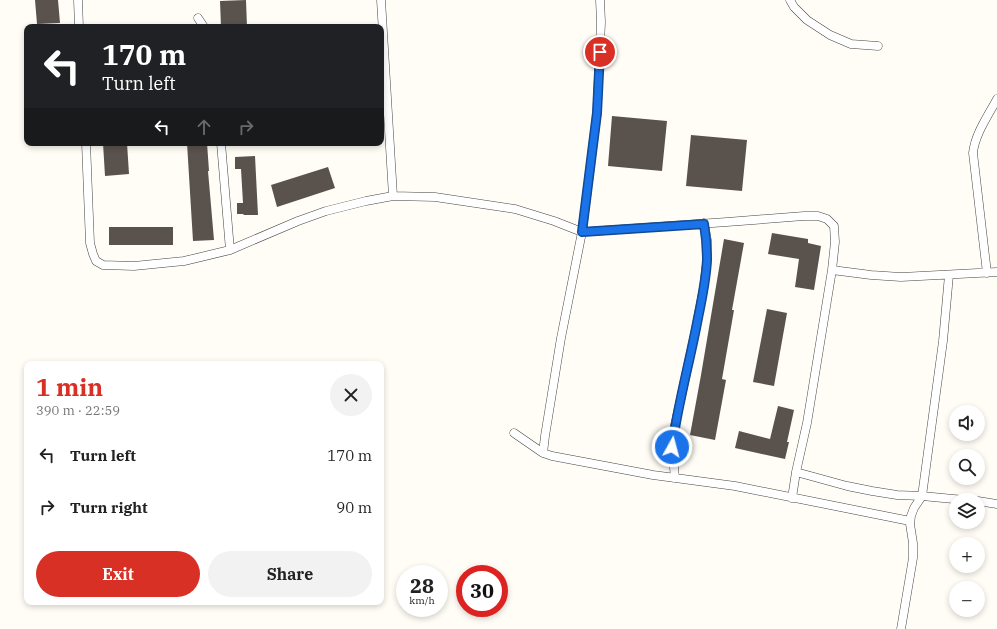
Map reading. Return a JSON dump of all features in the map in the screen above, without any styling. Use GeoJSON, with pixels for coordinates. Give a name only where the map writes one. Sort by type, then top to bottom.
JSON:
{"type":"FeatureCollection","features":[{"type":"Feature","properties":{"kind":"street"},"geometry":{"type":"LineString","coordinates":[[78,0],[79,24]]}},
{"type":"Feature","properties":{"kind":"street"},"geometry":{"type":"LineString","coordinates":[[381,0],[382,24]]}},
{"type":"Feature","properties":{"kind":"street"},"geometry":{"type":"LineString","coordinates":[[543,453],[561,338],[582,232],[597,113],[601,22],[600,0]]}},
{"type":"Feature","properties":{"kind":"street"},"geometry":{"type":"LineString","coordinates":[[790,0],[794,7],[807,20],[830,35],[852,44],[878,46]]}},
{"type":"Feature","properties":{"kind":"street"},"geometry":{"type":"LineString","coordinates":[[198,18],[202,24]]}},
{"type":"Feature","properties":{"kind":"street"},"geometry":{"type":"LineString","coordinates":[[384,49],[393,196]]}},
{"type":"Feature","properties":{"kind":"street"},"geometry":{"type":"LineString","coordinates":[[987,273],[973,153],[974,145],[980,131],[997,99]]}},
{"type":"Feature","properties":{"kind":"street"},"geometry":{"type":"LineString","coordinates":[[86,146],[90,243],[92,254],[96,261],[103,265],[134,266],[184,261],[230,250],[298,221],[319,214],[366,201],[393,196],[435,197],[515,209],[554,221],[582,232],[804,216],[818,216],[827,219],[834,226],[835,242],[832,270],[807,423],[792,498]]}},
{"type":"Feature","properties":{"kind":"street"},"geometry":{"type":"LineString","coordinates":[[221,146],[230,250]]}},
{"type":"Feature","properties":{"kind":"street"},"geometry":{"type":"LineString","coordinates":[[675,478],[672,447],[675,425],[695,333],[704,286],[707,260],[707,240],[704,224]]}},
{"type":"Feature","properties":{"kind":"street"},"geometry":{"type":"LineString","coordinates":[[832,270],[901,277],[997,272]]}},
{"type":"Feature","properties":{"kind":"street"},"geometry":{"type":"LineString","coordinates":[[901,629],[913,558],[914,543],[910,521],[914,508],[922,496],[943,341],[949,275]]}},
{"type":"Feature","properties":{"kind":"street"},"geometry":{"type":"LineString","coordinates":[[514,433],[543,453],[653,475],[734,486],[910,521]]}},
{"type":"Feature","properties":{"kind":"street"},"geometry":{"type":"LineString","coordinates":[[796,472],[847,486],[872,491],[897,495],[949,499]]}},
{"type":"Feature","properties":{"kind":"street"},"geometry":{"type":"LineString","coordinates":[[985,503],[997,504]]}},
{"type":"Feature","properties":{"kind":"building"},"geometry":{"type":"Polygon","coordinates":[[[35,0],[58,0],[60,23],[37,24],[35,0]]]}},
{"type":"Feature","properties":{"kind":"building"},"geometry":{"type":"Polygon","coordinates":[[[246,0],[247,24],[221,24],[220,1],[246,0]]]}},
{"type":"Feature","properties":{"kind":"building"},"geometry":{"type":"Polygon","coordinates":[[[612,116],[667,121],[662,171],[608,166],[612,116]]]}},
{"type":"Feature","properties":{"kind":"building"},"geometry":{"type":"Polygon","coordinates":[[[691,135],[747,140],[742,191],[686,186],[691,135]]]}},
{"type":"Feature","properties":{"kind":"building"},"geometry":{"type":"Polygon","coordinates":[[[103,146],[127,146],[129,174],[105,176],[103,146]]]}},
{"type":"Feature","properties":{"kind":"building"},"geometry":{"type":"Polygon","coordinates":[[[187,146],[207,146],[214,240],[193,241],[187,146]]]}},
{"type":"Feature","properties":{"kind":"building"},"geometry":{"type":"Polygon","coordinates":[[[255,156],[258,215],[237,214],[237,203],[243,203],[241,169],[235,169],[235,157],[255,156]]]}},
{"type":"Feature","properties":{"kind":"building"},"geometry":{"type":"Polygon","coordinates":[[[328,167],[335,188],[277,207],[271,185],[328,167]]]}},
{"type":"Feature","properties":{"kind":"building"},"geometry":{"type":"Polygon","coordinates":[[[109,227],[173,227],[173,245],[109,245],[109,227]]]}},
{"type":"Feature","properties":{"kind":"building"},"geometry":{"type":"Polygon","coordinates":[[[772,233],[808,239],[808,243],[821,246],[814,290],[795,287],[799,259],[768,254],[772,233]]]}},
{"type":"Feature","properties":{"kind":"building"},"geometry":{"type":"Polygon","coordinates":[[[724,239],[744,243],[722,379],[726,380],[715,440],[690,435],[724,239]]]}},
{"type":"Feature","properties":{"kind":"building"},"geometry":{"type":"Polygon","coordinates":[[[767,309],[787,313],[774,386],[753,382],[767,309]]]}},
{"type":"Feature","properties":{"kind":"building"},"geometry":{"type":"Polygon","coordinates":[[[778,406],[794,410],[785,459],[735,448],[739,431],[770,439],[778,406]]]}},
{"type":"Feature","properties":{"kind":"route"},"geometry":{"type":"LineString","coordinates":[[600,52],[597,113],[582,232],[704,224],[707,240],[707,260],[704,286],[675,425],[672,447]]}}]}
